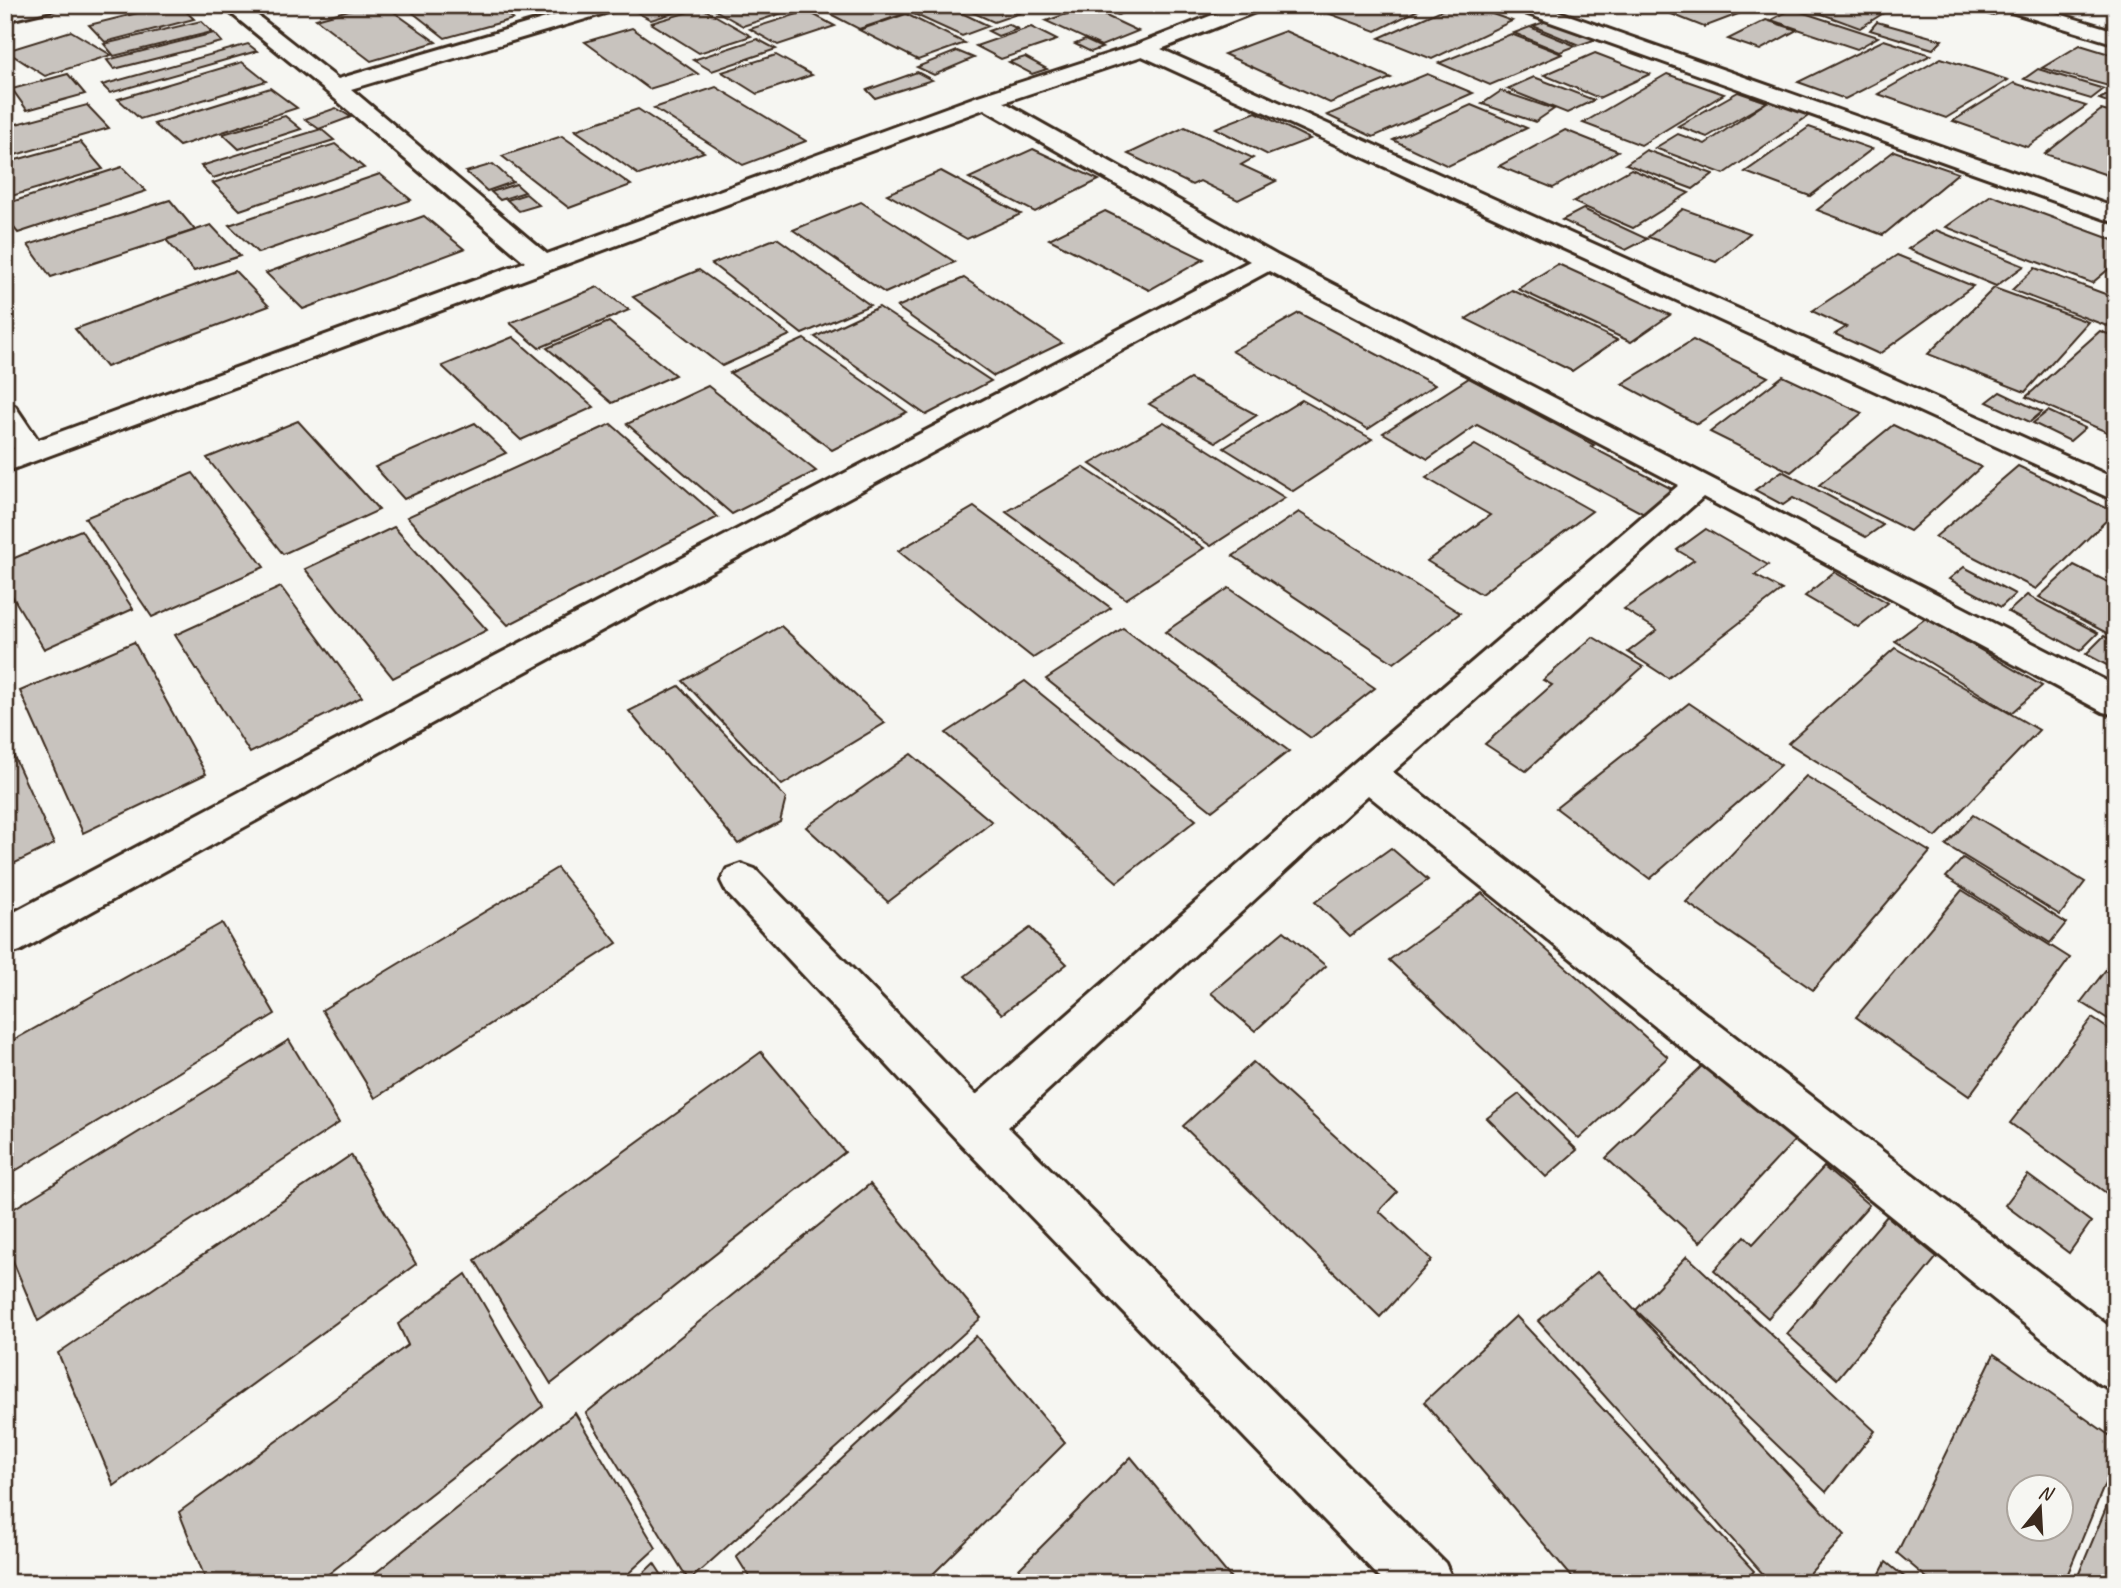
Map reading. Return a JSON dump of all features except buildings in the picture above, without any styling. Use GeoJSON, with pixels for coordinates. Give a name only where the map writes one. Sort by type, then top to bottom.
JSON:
{"type":"FeatureCollection","features":[{"type":"Feature","properties":{"kind":"street"},"geometry":{"type":"LineString","coordinates":[[5,15],[48,5]]}},
{"type":"Feature","properties":{"kind":"street"},"geometry":{"type":"LineString","coordinates":[[231,5],[335,87],[543,264]]}},
{"type":"Feature","properties":{"kind":"street"},"geometry":{"type":"LineString","coordinates":[[335,87],[612,5]]}},
{"type":"Feature","properties":{"kind":"street"},"geometry":{"type":"LineString","coordinates":[[1521,5],[2116,216]]}},
{"type":"Feature","properties":{"kind":"street"},"geometry":{"type":"LineString","coordinates":[[2008,5],[2116,38]]}},
{"type":"Feature","properties":{"kind":"street"},"geometry":{"type":"LineString","coordinates":[[5,412],[18,458],[986,101],[1143,50],[1238,8]]}},
{"type":"Feature","properties":{"kind":"street"},"geometry":{"type":"LineString","coordinates":[[1143,50],[2116,491]]}},
{"type":"Feature","properties":{"kind":"street"},"geometry":{"type":"LineString","coordinates":[[986,101],[1269,261],[1700,483],[2116,702]]}},
{"type":"Feature","properties":{"kind":"street"},"geometry":{"type":"LineString","coordinates":[[5,938],[523,657],[1269,261]]}},
{"type":"Feature","properties":{"kind":"street"},"geometry":{"type":"LineString","coordinates":[[975,1126],[1367,773],[1700,483]]}},
{"type":"Feature","properties":{"kind":"street"},"geometry":{"type":"LineString","coordinates":[[1367,773],[2116,1365]]}},
{"type":"Feature","properties":{"kind":"street"},"geometry":{"type":"LineString","coordinates":[[741,881],[975,1126],[1425,1583]]}}]}
